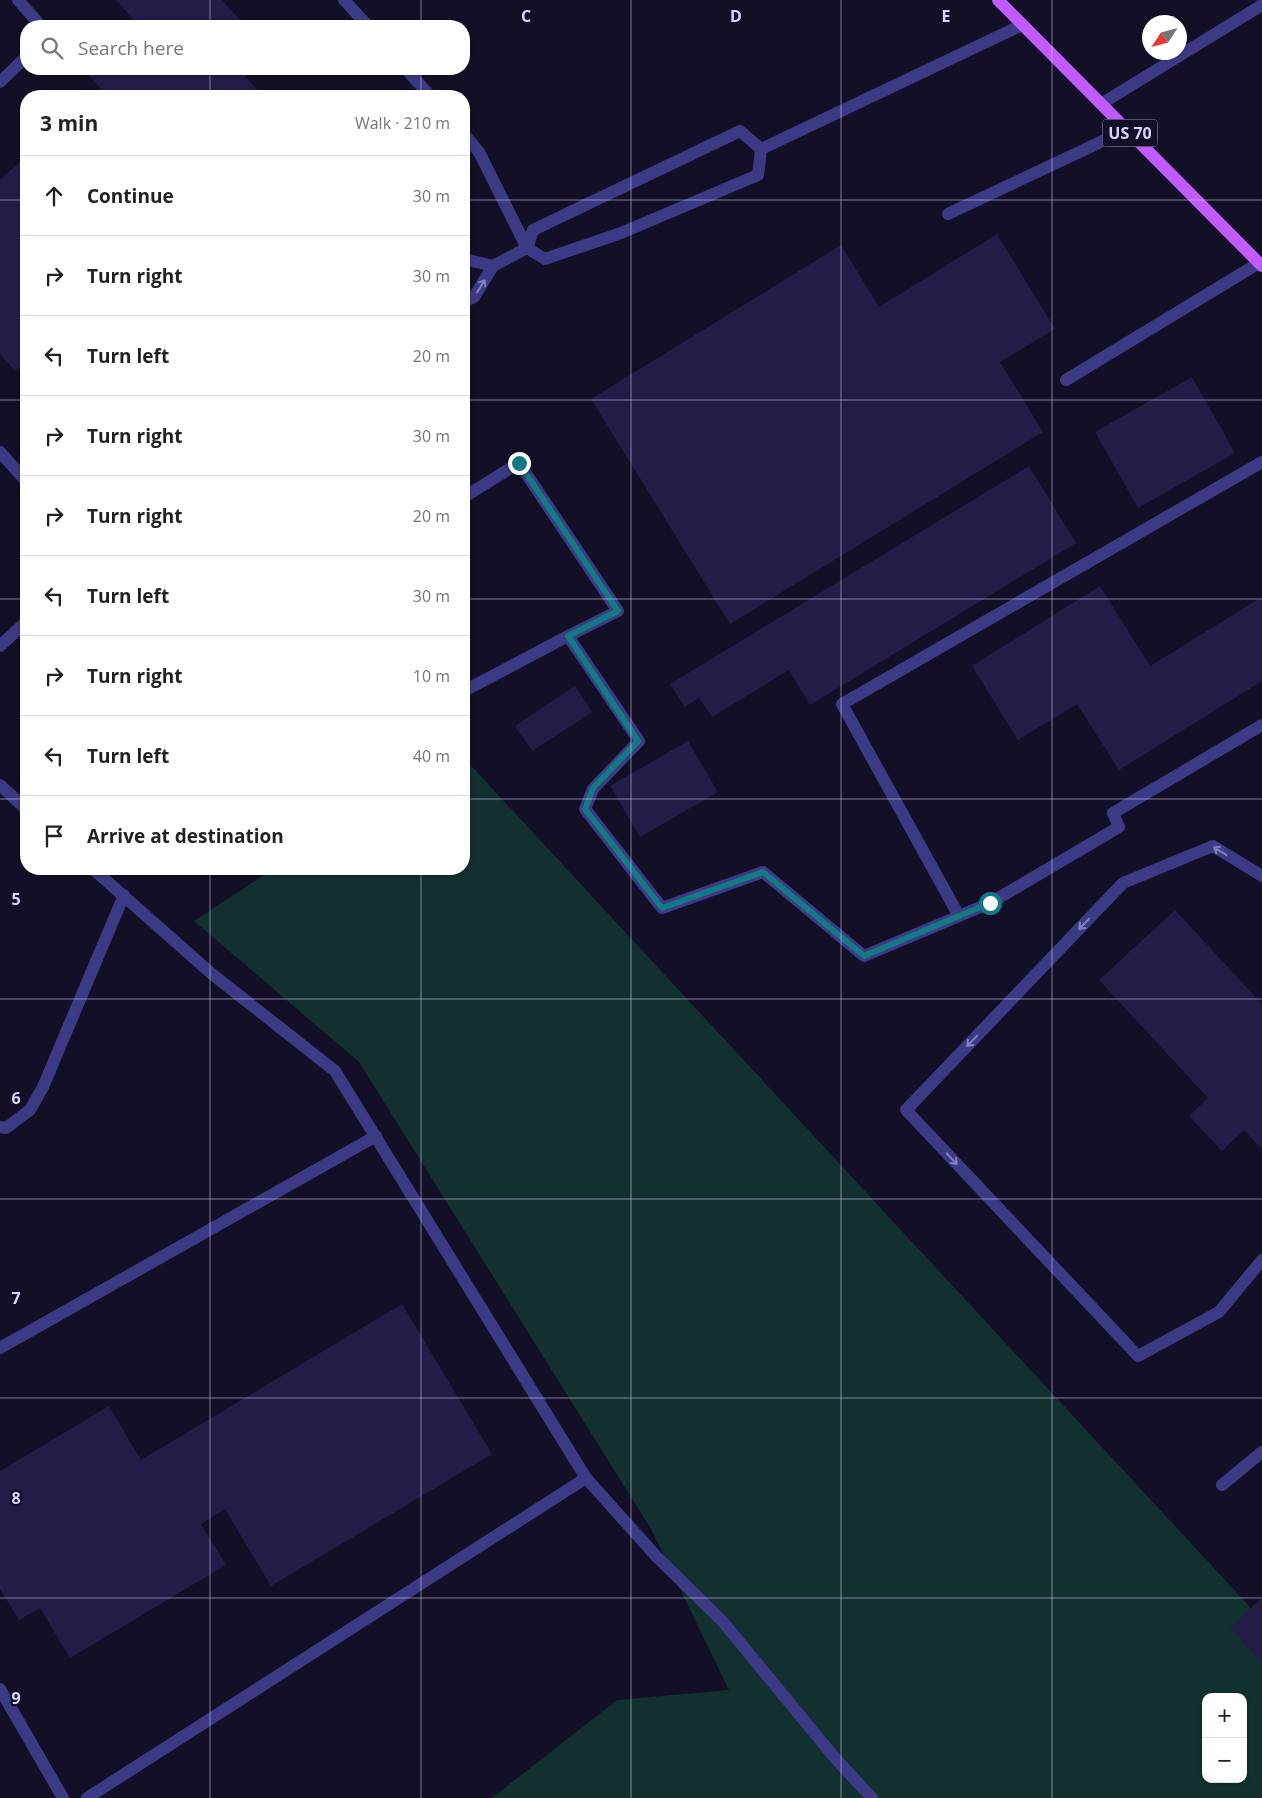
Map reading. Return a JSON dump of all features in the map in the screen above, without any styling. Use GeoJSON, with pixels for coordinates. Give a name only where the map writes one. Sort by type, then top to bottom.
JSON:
{"type":"FeatureCollection","features":[{"type":"Feature","properties":{"kind":"main road","name":"US 70"},"geometry":{"type":"LineString","coordinates":[[998,0],[1260,265]]}},
{"type":"Feature","properties":{"kind":"lane"},"geometry":{"type":"LineString","coordinates":[[18,0],[36,20]]}},
{"type":"Feature","properties":{"kind":"lane"},"geometry":{"type":"LineString","coordinates":[[344,0],[362,20]]}},
{"type":"Feature","properties":{"kind":"lane"},"geometry":{"type":"LineString","coordinates":[[1101,104],[1262,5]]}},
{"type":"Feature","properties":{"kind":"lane"},"geometry":{"type":"LineString","coordinates":[[761,149],[1022,25]]}},
{"type":"Feature","properties":{"kind":"lane"},"geometry":{"type":"LineString","coordinates":[[0,82],[20,63]]}},
{"type":"Feature","properties":{"kind":"lane"},"geometry":{"type":"LineString","coordinates":[[411,75],[425,90]]}},
{"type":"Feature","properties":{"kind":"lane"},"geometry":{"type":"LineString","coordinates":[[948,214],[1126,130]]}},
{"type":"Feature","properties":{"kind":"lane"},"geometry":{"type":"LineString","coordinates":[[470,299],[474,297],[493,266],[527,248],[533,230],[740,132],[761,149]]}},
{"type":"Feature","properties":{"kind":"lane"},"geometry":{"type":"LineString","coordinates":[[470,141],[479,152],[527,248],[545,259],[621,233],[758,175],[761,149]]}},
{"type":"Feature","properties":{"kind":"lane"},"geometry":{"type":"LineString","coordinates":[[470,260],[493,266]]}},
{"type":"Feature","properties":{"kind":"lane"},"geometry":{"type":"LineString","coordinates":[[1066,380],[1260,265]]}},
{"type":"Feature","properties":{"kind":"lane"},"geometry":{"type":"LineString","coordinates":[[0,452],[20,474]]}},
{"type":"Feature","properties":{"kind":"lane"},"geometry":{"type":"LineString","coordinates":[[959,916],[842,704],[1262,462]]}},
{"type":"Feature","properties":{"kind":"lane"},"geometry":{"type":"LineString","coordinates":[[470,493],[519,463],[618,611],[470,688]]}},
{"type":"Feature","properties":{"kind":"lane"},"geometry":{"type":"LineString","coordinates":[[0,646],[20,628]]}},
{"type":"Feature","properties":{"kind":"lane"},"geometry":{"type":"LineString","coordinates":[[568,636],[638,741],[593,788],[585,809],[662,908],[763,872],[864,956],[990,903],[1119,827],[1112,814],[1262,725]]}},
{"type":"Feature","properties":{"kind":"lane"},"geometry":{"type":"LineString","coordinates":[[0,785],[20,803]]}},
{"type":"Feature","properties":{"kind":"lane"},"geometry":{"type":"LineString","coordinates":[[1262,876],[1213,846],[1122,883],[906,1110],[1138,1356],[1219,1312],[1262,1260]]}},
{"type":"Feature","properties":{"kind":"lane"},"geometry":{"type":"LineString","coordinates":[[100,875],[212,974],[335,1071],[586,1478],[656,1556],[723,1622],[835,1758],[872,1798]]}},
{"type":"Feature","properties":{"kind":"lane"},"geometry":{"type":"LineString","coordinates":[[0,1127],[6,1128],[30,1110],[42,1087],[124,895]]}},
{"type":"Feature","properties":{"kind":"lane"},"geometry":{"type":"LineString","coordinates":[[0,1348],[376,1136]]}},
{"type":"Feature","properties":{"kind":"lane"},"geometry":{"type":"LineString","coordinates":[[1222,1485],[1262,1452]]}},
{"type":"Feature","properties":{"kind":"lane"},"geometry":{"type":"LineString","coordinates":[[87,1798],[586,1478]]}},
{"type":"Feature","properties":{"kind":"lane"},"geometry":{"type":"LineString","coordinates":[[0,1689],[63,1798]]}},
{"type":"Feature","properties":{"kind":"green space"},"geometry":{"type":"Polygon","coordinates":[[[470,764],[1262,1620],[1262,1798],[492,1798],[617,1700],[729,1690],[651,1529],[359,1062],[194,921],[264,875],[470,875],[470,764]]]}},
{"type":"Feature","properties":{"kind":"building"},"geometry":{"type":"Polygon","coordinates":[[[116,0],[222,0],[240,20],[132,20],[133,19],[116,0]]]}},
{"type":"Feature","properties":{"kind":"building"},"geometry":{"type":"Polygon","coordinates":[[[88,75],[244,75],[258,90],[100,90],[101,89],[88,75]]]}},
{"type":"Feature","properties":{"kind":"building"},"geometry":{"type":"Polygon","coordinates":[[[20,162],[20,366],[15,371],[0,354],[0,180],[20,162]]]}},
{"type":"Feature","properties":{"kind":"building"},"geometry":{"type":"Polygon","coordinates":[[[997,234],[1055,329],[1000,362],[1043,432],[730,624],[591,399],[841,245],[879,307],[997,234]]]}},
{"type":"Feature","properties":{"kind":"building"},"geometry":{"type":"Polygon","coordinates":[[[1192,377],[1235,453],[1138,508],[1095,432],[1192,377]]]}},
{"type":"Feature","properties":{"kind":"building"},"geometry":{"type":"Polygon","coordinates":[[[1029,466],[1076,543],[810,705],[789,670],[712,717],[699,698],[685,707],[670,684],[1029,466]]]}},
{"type":"Feature","properties":{"kind":"building"},"geometry":{"type":"Polygon","coordinates":[[[1100,586],[1150,666],[1262,597],[1262,681],[1119,770],[1077,704],[1018,740],[972,666],[1100,586]]]}},
{"type":"Feature","properties":{"kind":"building"},"geometry":{"type":"Polygon","coordinates":[[[575,686],[592,712],[532,751],[515,726],[575,686]]]}},
{"type":"Feature","properties":{"kind":"building"},"geometry":{"type":"Polygon","coordinates":[[[688,741],[718,792],[640,837],[610,786],[688,741]]]}},
{"type":"Feature","properties":{"kind":"building"},"geometry":{"type":"Polygon","coordinates":[[[1175,910],[1262,1004],[1262,1150],[1244,1130],[1222,1151],[1189,1116],[1208,1098],[1099,980],[1175,910]]]}},
{"type":"Feature","properties":{"kind":"building"},"geometry":{"type":"Polygon","coordinates":[[[402,1304],[492,1454],[271,1586],[225,1509],[201,1524],[226,1565],[70,1658],[40,1608],[19,1620],[0,1589],[0,1471],[109,1406],[141,1460],[402,1304]]]}},
{"type":"Feature","properties":{"kind":"building"},"geometry":{"type":"Polygon","coordinates":[[[1262,1598],[1262,1663],[1230,1628],[1262,1598]]]}},
{"type":"Feature","properties":{"kind":"route"},"geometry":{"type":"LineString","coordinates":[[519,463],[618,611],[568,636],[638,741],[593,788],[585,809],[662,908],[763,872],[864,956],[990,903]]}}]}
